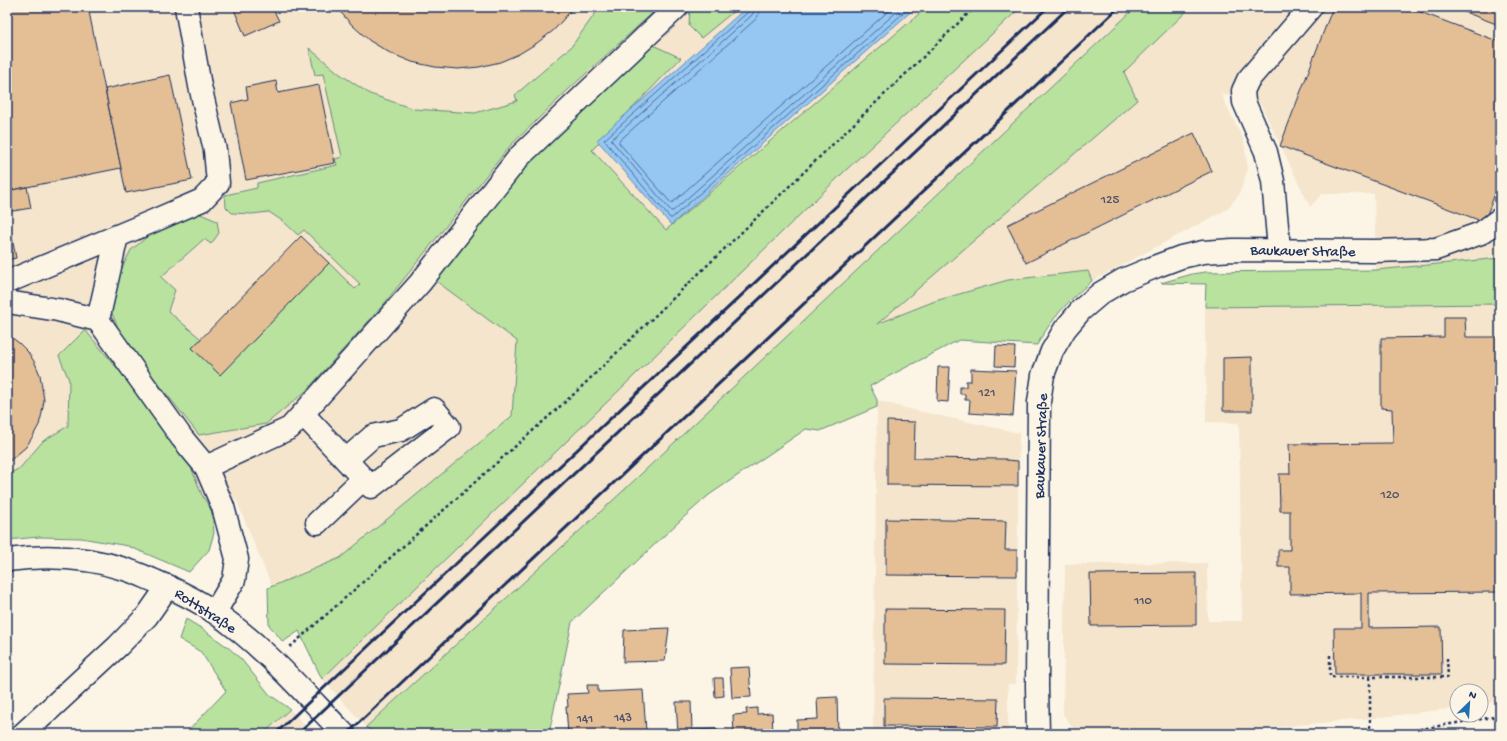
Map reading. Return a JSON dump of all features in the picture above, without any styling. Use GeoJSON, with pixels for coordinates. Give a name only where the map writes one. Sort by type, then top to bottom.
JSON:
{"type":"FeatureCollection","features":[{"type":"Feature","properties":{"kind":"street"},"geometry":{"type":"LineString","coordinates":[[7,282],[202,200],[218,183],[215,150],[200,86],[186,7]]}},
{"type":"Feature","properties":{"kind":"street"},"geometry":{"type":"LineString","coordinates":[[206,467],[290,428],[420,283],[519,157],[677,7]]}},
{"type":"Feature","properties":{"kind":"street"},"geometry":{"type":"LineString","coordinates":[[1278,249],[1273,181],[1266,152],[1244,102],[1243,91],[1248,80],[1311,7]]}},
{"type":"Feature","properties":{"kind":"street","name":"Baukauer Straße"},"geometry":{"type":"LineString","coordinates":[[1038,734],[1039,402],[1043,375],[1052,351],[1065,328],[1081,310],[1101,294],[1123,280],[1181,257],[1203,252],[1278,249],[1375,251],[1436,249],[1481,233],[1500,219]]}},
{"type":"Feature","properties":{"kind":"street"},"geometry":{"type":"LineString","coordinates":[[98,320],[117,236]]}},
{"type":"Feature","properties":{"kind":"street"},"geometry":{"type":"LineString","coordinates":[[7,302],[58,310],[98,320],[182,438],[206,467],[223,507],[237,559],[234,580],[215,612]]}},
{"type":"Feature","properties":{"kind":"street"},"geometry":{"type":"LineString","coordinates":[[303,414],[371,488],[449,427],[434,409],[401,430],[373,436],[346,460]]}},
{"type":"Feature","properties":{"kind":"street"},"geometry":{"type":"LineString","coordinates":[[317,523],[363,479]]}},
{"type":"Feature","properties":{"kind":"street","name":"Rottstraße"},"geometry":{"type":"LineString","coordinates":[[7,560],[20,558],[65,558],[98,562],[125,569],[168,586],[193,598],[215,612],[240,632],[273,662],[344,734]]}},
{"type":"Feature","properties":{"kind":"street"},"geometry":{"type":"LineString","coordinates":[[23,734],[118,646],[147,616],[168,586]]}},
{"type":"Feature","properties":{"kind":"path"},"geometry":{"type":"LineString","coordinates":[[273,662],[574,394],[975,7]]}},
{"type":"Feature","properties":{"kind":"path"},"geometry":{"type":"LineString","coordinates":[[1330,655],[1330,678],[1448,677],[1448,658]]}},
{"type":"Feature","properties":{"kind":"path"},"geometry":{"type":"LineString","coordinates":[[1370,677],[1370,734]]}},
{"type":"Feature","properties":{"kind":"path"},"geometry":{"type":"LineString","coordinates":[[1390,734],[1500,716]]}},
{"type":"Feature","properties":{"kind":"shaded area"},"geometry":{"type":"Polygon","coordinates":[[[7,7],[961,7],[540,402],[310,597],[276,597],[236,499],[198,524],[7,516],[7,7]]]}},
{"type":"Feature","properties":{"kind":"shaded area"},"geometry":{"type":"Polygon","coordinates":[[[1021,7],[1136,7],[623,491],[366,727],[322,679],[846,170],[1021,7]]]}},
{"type":"Feature","properties":{"kind":"shaded area"},"geometry":{"type":"Polygon","coordinates":[[[1191,7],[1500,7],[1500,258],[1376,270],[1374,194],[1322,194],[1310,207],[1260,103],[1221,94],[1244,141],[1248,169],[1239,195],[1226,210],[1092,281],[1088,271],[1008,280],[935,301],[875,325],[1137,100],[1124,72],[1191,7]]]}},
{"type":"Feature","properties":{"kind":"shaded area"},"geometry":{"type":"Polygon","coordinates":[[[1500,304],[1500,701],[1489,703],[1489,683],[1449,683],[1449,709],[1374,718],[1246,730],[1172,734],[1083,734],[1072,727],[1063,714],[1065,564],[1207,563],[1208,621],[1242,621],[1239,423],[1206,422],[1205,307],[1500,304]]]}},
{"type":"Feature","properties":{"kind":"shaded area"},"geometry":{"type":"Polygon","coordinates":[[[877,400],[909,409],[1019,433],[1016,684],[1008,684],[1008,734],[873,734],[877,400]]]}},
{"type":"Feature","properties":{"kind":"shaded area"},"geometry":{"type":"Polygon","coordinates":[[[290,709],[311,732],[309,734],[263,734],[290,709]]]}},
{"type":"Feature","properties":{"kind":"green space"},"geometry":{"type":"Polygon","coordinates":[[[600,7],[659,7],[568,90],[509,147],[384,304],[306,391],[266,424],[199,435],[123,339],[109,307],[117,278],[131,250],[152,233],[198,213],[217,221],[219,233],[211,244],[204,239],[161,277],[175,290],[168,311],[201,339],[329,263],[355,289],[360,284],[304,230],[298,235],[284,222],[269,212],[252,214],[232,213],[226,207],[225,195],[257,188],[257,183],[337,165],[335,159],[342,157],[323,74],[315,75],[309,48],[340,74],[370,94],[414,109],[475,113],[517,101],[515,95],[571,47],[600,7]]]}},
{"type":"Feature","properties":{"kind":"green space"},"geometry":{"type":"Polygon","coordinates":[[[690,7],[739,7],[701,38],[689,26],[690,7]]]}},
{"type":"Feature","properties":{"kind":"green space"},"geometry":{"type":"Polygon","coordinates":[[[927,7],[1021,7],[846,170],[322,679],[299,631],[283,642],[269,625],[268,588],[340,558],[512,416],[517,341],[436,281],[538,146],[653,45],[681,58],[592,150],[666,230],[927,7]]]}},
{"type":"Feature","properties":{"kind":"green space"},"geometry":{"type":"Polygon","coordinates":[[[1136,7],[1191,7],[1124,72],[1137,100],[877,324],[935,301],[1008,280],[1088,271],[1092,281],[1061,310],[1037,345],[959,340],[870,386],[877,400],[877,407],[820,431],[806,429],[709,495],[572,622],[549,734],[375,734],[366,727],[623,491],[1136,7]]]}},
{"type":"Feature","properties":{"kind":"green space"},"geometry":{"type":"Polygon","coordinates":[[[1500,258],[1500,304],[1205,307],[1206,284],[1161,283],[1192,274],[1205,272],[1376,270],[1500,258]]]}},
{"type":"Feature","properties":{"kind":"green space"},"geometry":{"type":"Polygon","coordinates":[[[85,330],[145,401],[189,462],[202,495],[212,511],[214,533],[209,550],[189,572],[128,546],[81,538],[39,537],[7,540],[7,475],[20,468],[43,441],[68,426],[69,380],[59,356],[85,330]]]}},
{"type":"Feature","properties":{"kind":"green space"},"geometry":{"type":"Polygon","coordinates":[[[186,619],[229,648],[241,659],[270,695],[290,709],[263,734],[185,734],[226,691],[201,652],[179,639],[186,619]]]}},
{"type":"Feature","properties":{"kind":"water"},"geometry":{"type":"Polygon","coordinates":[[[747,7],[916,7],[671,225],[597,140],[747,7]]]}},
{"type":"Feature","properties":{"kind":"building"},"geometry":{"type":"Polygon","coordinates":[[[7,7],[88,7],[121,168],[7,191],[7,7]]]}},
{"type":"Feature","properties":{"kind":"building"},"geometry":{"type":"Polygon","coordinates":[[[233,7],[272,7],[279,21],[245,36],[233,7]]]}},
{"type":"Feature","properties":{"kind":"building"},"geometry":{"type":"Polygon","coordinates":[[[336,7],[574,7],[554,30],[519,54],[500,62],[479,67],[458,69],[435,67],[412,62],[390,53],[370,41],[352,25],[336,7]]]}},
{"type":"Feature","properties":{"kind":"building"},"geometry":{"type":"Polygon","coordinates":[[[1333,7],[1407,7],[1500,42],[1500,181],[1484,222],[1280,146],[1333,7]]]}},
{"type":"Feature","properties":{"kind":"building"},"geometry":{"type":"Polygon","coordinates":[[[1463,7],[1500,7],[1499,25],[1462,11],[1463,7]]]}},
{"type":"Feature","properties":{"kind":"building"},"geometry":{"type":"Polygon","coordinates":[[[170,75],[192,180],[126,193],[105,89],[170,75]]]}},
{"type":"Feature","properties":{"kind":"building"},"geometry":{"type":"Polygon","coordinates":[[[276,81],[278,93],[319,85],[335,163],[246,180],[231,103],[248,99],[246,87],[276,81]]]}},
{"type":"Feature","properties":{"kind":"building"},"geometry":{"type":"Polygon","coordinates":[[[1194,133],[1212,171],[1026,263],[1007,225],[1194,133]]]}},
{"type":"Feature","properties":{"kind":"building"},"geometry":{"type":"Polygon","coordinates":[[[27,187],[31,208],[7,212],[7,191],[27,187]]]}},
{"type":"Feature","properties":{"kind":"building"},"geometry":{"type":"Polygon","coordinates":[[[7,212],[16,258],[7,260],[7,212]]]}},
{"type":"Feature","properties":{"kind":"building"},"geometry":{"type":"Polygon","coordinates":[[[301,236],[329,263],[220,375],[192,348],[301,236]]]}},
{"type":"Feature","properties":{"kind":"building"},"geometry":{"type":"Polygon","coordinates":[[[1444,317],[1465,317],[1466,337],[1500,337],[1500,592],[1369,593],[1369,628],[1441,627],[1442,674],[1335,674],[1334,628],[1361,628],[1361,593],[1290,594],[1290,567],[1278,567],[1278,550],[1290,550],[1290,511],[1280,511],[1279,474],[1290,474],[1289,444],[1393,443],[1392,409],[1381,408],[1381,338],[1444,337],[1444,317]]]}},
{"type":"Feature","properties":{"kind":"building"},"geometry":{"type":"Polygon","coordinates":[[[7,334],[28,352],[35,363],[40,375],[44,400],[39,425],[33,436],[26,447],[7,463],[7,334]]]}},
{"type":"Feature","properties":{"kind":"building"},"geometry":{"type":"Polygon","coordinates":[[[996,346],[1015,347],[1014,367],[995,366],[996,346]]]}},
{"type":"Feature","properties":{"kind":"building"},"geometry":{"type":"Polygon","coordinates":[[[1252,357],[1252,411],[1223,411],[1223,358],[1252,357]]]}},
{"type":"Feature","properties":{"kind":"building"},"geometry":{"type":"Polygon","coordinates":[[[938,367],[950,367],[948,402],[937,401],[938,367]]]}},
{"type":"Feature","properties":{"kind":"building"},"geometry":{"type":"Polygon","coordinates":[[[971,369],[1016,371],[1013,416],[969,413],[970,400],[965,400],[965,394],[960,394],[960,387],[966,387],[966,381],[971,381],[971,369]]]}},
{"type":"Feature","properties":{"kind":"building"},"geometry":{"type":"Polygon","coordinates":[[[887,421],[915,422],[914,458],[1006,459],[1018,461],[1018,486],[887,485],[887,421]]]}},
{"type":"Feature","properties":{"kind":"building"},"geometry":{"type":"Polygon","coordinates":[[[886,519],[1006,521],[1005,550],[1017,550],[1017,576],[886,575],[886,519]]]}},
{"type":"Feature","properties":{"kind":"building"},"geometry":{"type":"Polygon","coordinates":[[[1196,573],[1196,625],[1091,626],[1090,574],[1196,573]]]}},
{"type":"Feature","properties":{"kind":"building"},"geometry":{"type":"Polygon","coordinates":[[[885,609],[1005,610],[1004,665],[885,664],[885,609]]]}},
{"type":"Feature","properties":{"kind":"building"},"geometry":{"type":"Polygon","coordinates":[[[669,628],[665,661],[623,662],[624,630],[669,628]]]}},
{"type":"Feature","properties":{"kind":"building"},"geometry":{"type":"Polygon","coordinates":[[[749,667],[751,697],[732,698],[730,668],[749,667]]]}},
{"type":"Feature","properties":{"kind":"building"},"geometry":{"type":"Polygon","coordinates":[[[714,678],[723,678],[724,696],[715,697],[714,678]]]}},
{"type":"Feature","properties":{"kind":"building"},"geometry":{"type":"Polygon","coordinates":[[[587,685],[598,685],[598,692],[643,690],[646,731],[568,734],[566,707],[568,707],[567,694],[588,693],[587,685]]]}},
{"type":"Feature","properties":{"kind":"building"},"geometry":{"type":"Polygon","coordinates":[[[837,697],[838,734],[797,734],[797,720],[818,719],[817,698],[837,697]]]}},
{"type":"Feature","properties":{"kind":"building"},"geometry":{"type":"Polygon","coordinates":[[[884,698],[998,699],[997,727],[884,726],[884,698]]]}},
{"type":"Feature","properties":{"kind":"building"},"geometry":{"type":"Polygon","coordinates":[[[676,702],[691,702],[692,730],[717,729],[717,734],[678,734],[676,702]]]}},
{"type":"Feature","properties":{"kind":"building"},"geometry":{"type":"Polygon","coordinates":[[[757,708],[757,714],[772,713],[773,734],[734,734],[733,715],[747,714],[746,709],[757,708]]]}},
{"type":"Feature","properties":{"kind":"railway"},"geometry":{"type":"LineString","coordinates":[[275,734],[1048,7]]}},
{"type":"Feature","properties":{"kind":"railway"},"geometry":{"type":"LineString","coordinates":[[298,734],[1069,7]]}},
{"type":"Feature","properties":{"kind":"railway"},"geometry":{"type":"LineString","coordinates":[[347,734],[1119,7]]}}]}
